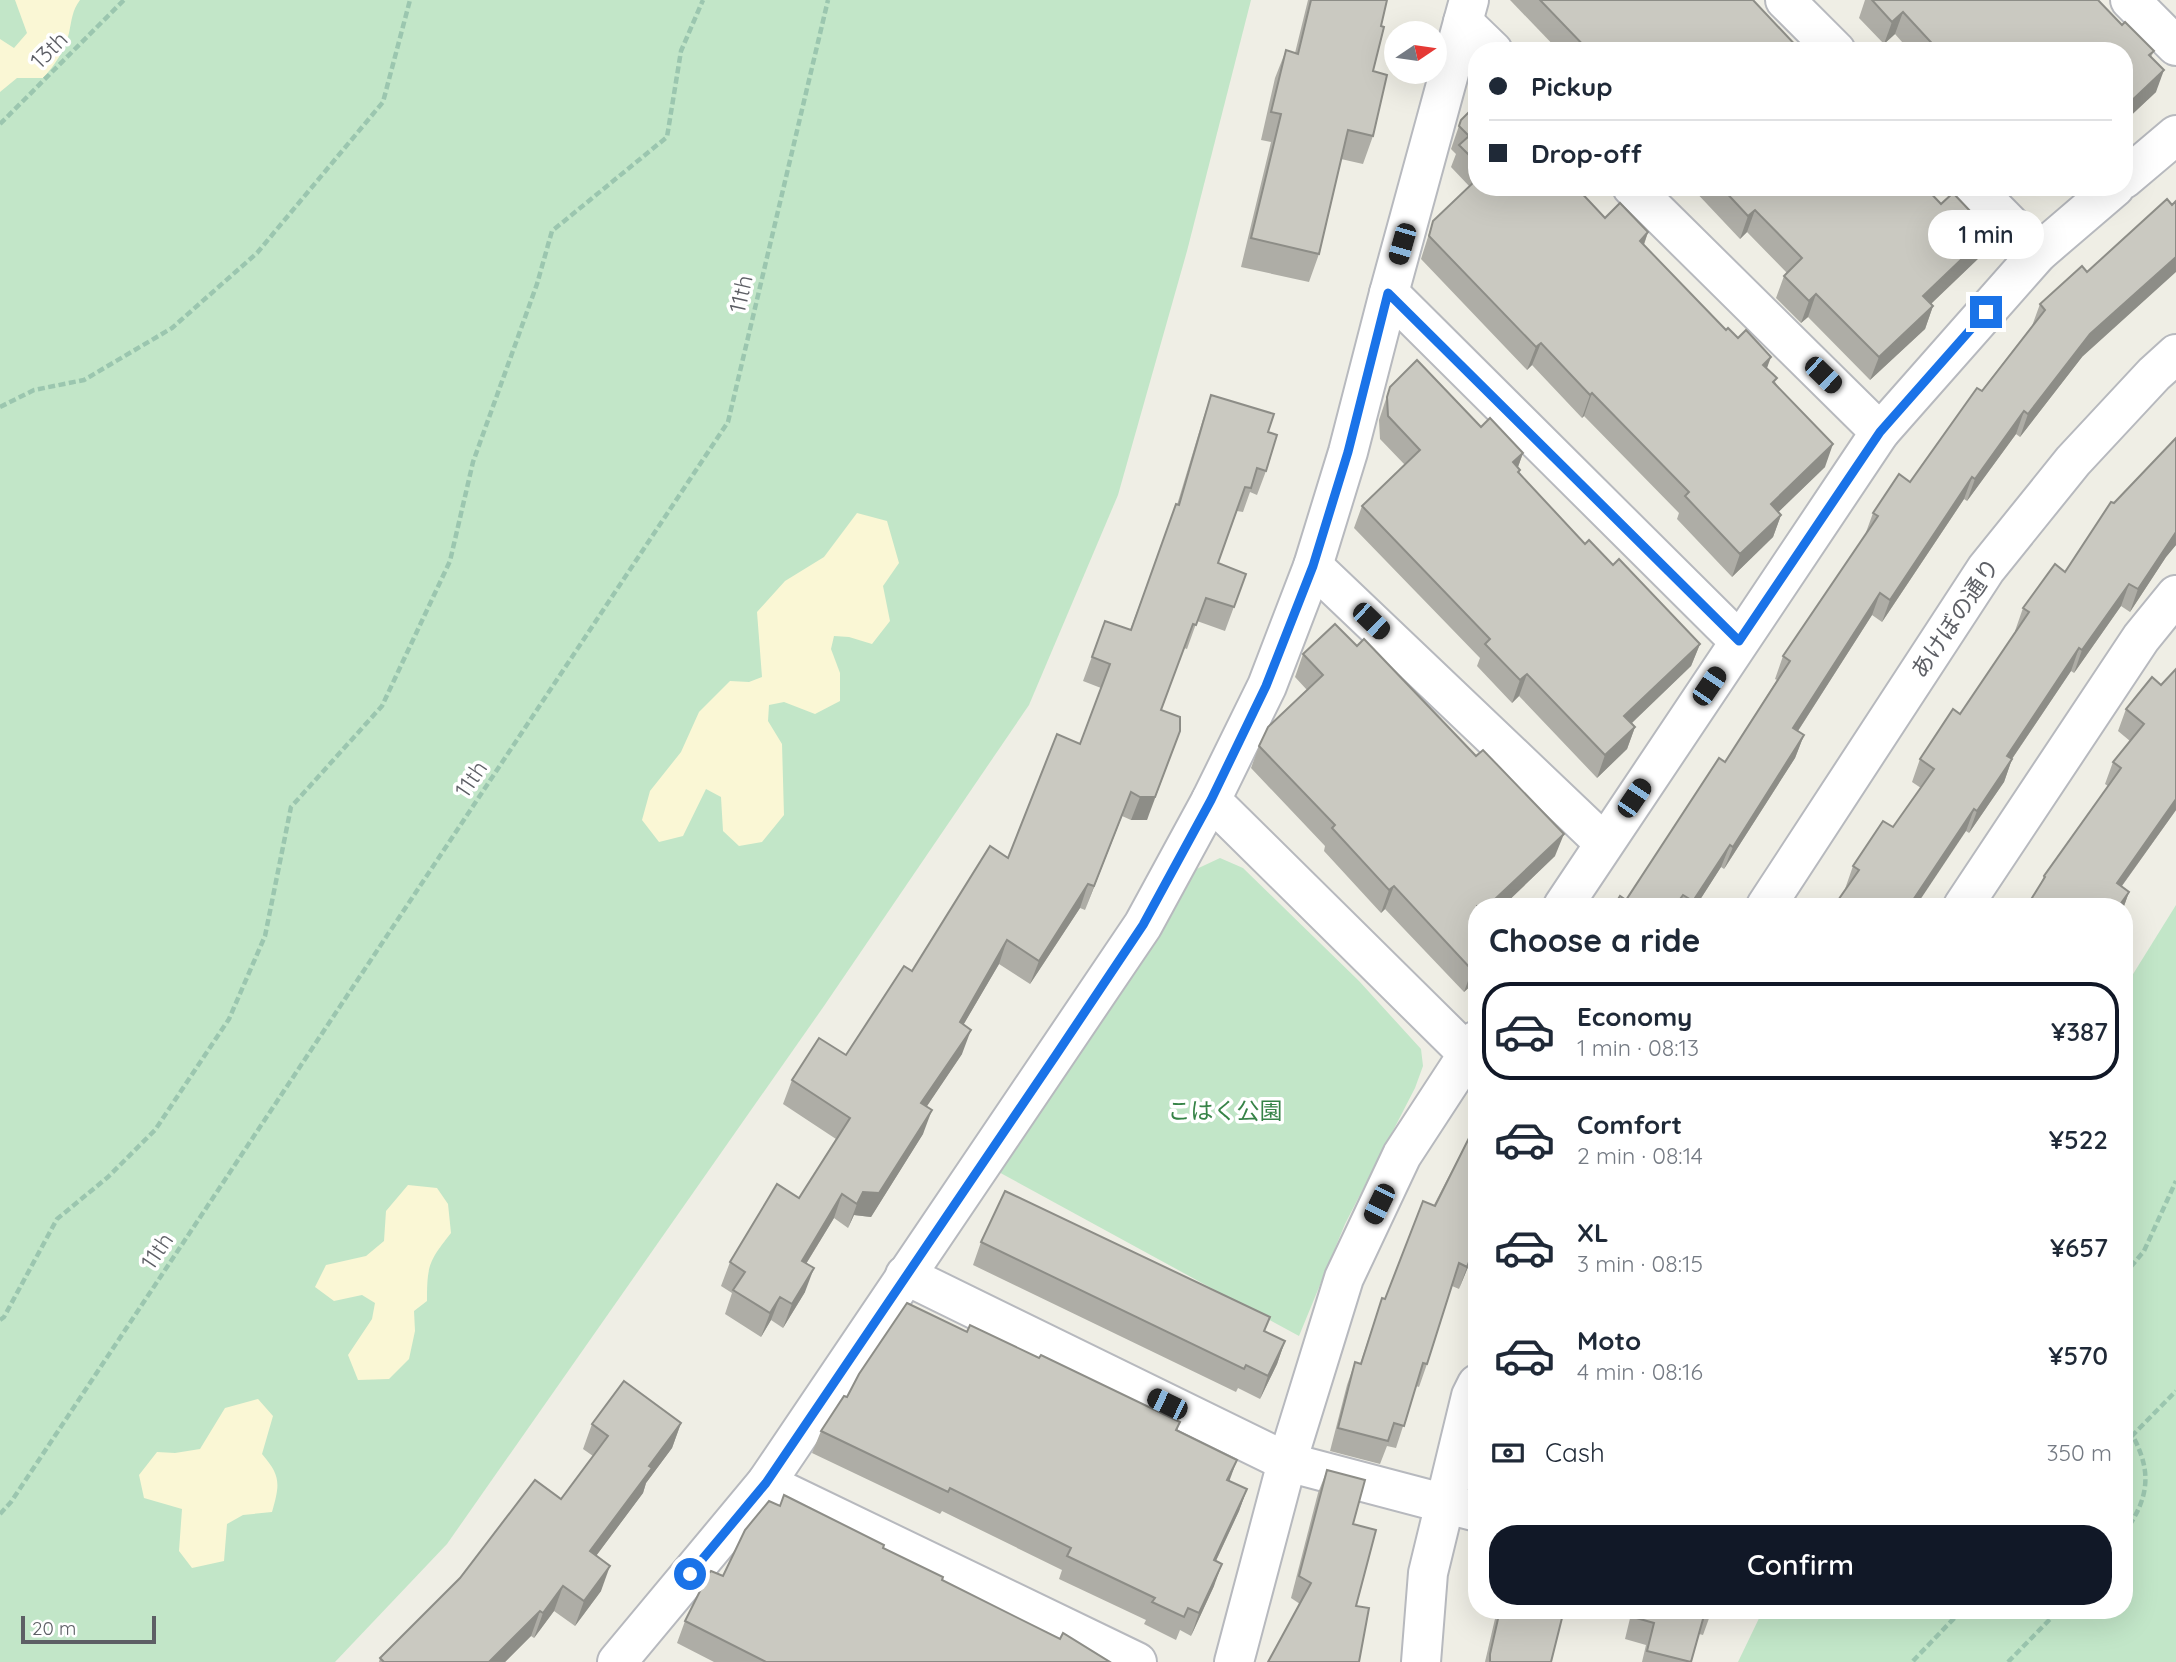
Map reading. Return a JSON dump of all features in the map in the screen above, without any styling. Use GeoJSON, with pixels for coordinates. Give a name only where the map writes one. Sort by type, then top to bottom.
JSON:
{"type":"FeatureCollection","features":[{"type":"Feature","properties":{"kind":"street"},"geometry":{"type":"LineString","coordinates":[[1785,0],[1827,42]]}},
{"type":"Feature","properties":{"kind":"street"},"geometry":{"type":"LineString","coordinates":[[2130,0],[2176,46]]}},
{"type":"Feature","properties":{"kind":"street"},"geometry":{"type":"LineString","coordinates":[[1466,11],[1487,42]]}},
{"type":"Feature","properties":{"kind":"street"},"geometry":{"type":"LineString","coordinates":[[617,1662],[766,1483],[1143,925],[1211,800],[1266,686],[1313,566],[1348,452],[1388,293],[1466,11]]}},
{"type":"Feature","properties":{"kind":"street"},"geometry":{"type":"LineString","coordinates":[[2133,171],[2176,135]]}},
{"type":"Feature","properties":{"kind":"street"},"geometry":{"type":"LineString","coordinates":[[1641,196],[1880,432]]}},
{"type":"Feature","properties":{"kind":"street"},"geometry":{"type":"LineString","coordinates":[[1982,196],[2038,253]]}},
{"type":"Feature","properties":{"kind":"street"},"geometry":{"type":"LineString","coordinates":[[1568,898],[1880,432],[2038,253],[2104,196]]}},
{"type":"Feature","properties":{"kind":"street"},"geometry":{"type":"LineString","coordinates":[[1388,293],[1739,641]]}},
{"type":"Feature","properties":{"kind":"street","name":"あけぼの通り"},"geometry":{"type":"LineString","coordinates":[[1771,898],[1986,569],[2073,461],[2176,354]]}},
{"type":"Feature","properties":{"kind":"street"},"geometry":{"type":"LineString","coordinates":[[1313,566],[1604,843]]}},
{"type":"Feature","properties":{"kind":"street"},"geometry":{"type":"LineString","coordinates":[[1968,898],[2141,638],[2176,595]]}},
{"type":"Feature","properties":{"kind":"street"},"geometry":{"type":"LineString","coordinates":[[1211,800],[1468,1042]]}},
{"type":"Feature","properties":{"kind":"street"},"geometry":{"type":"LineString","coordinates":[[1234,1662],[1287,1462],[1344,1278],[1402,1155],[1468,1055]]}},
{"type":"Feature","properties":{"kind":"street"},"geometry":{"type":"LineString","coordinates":[[905,1275],[1287,1462],[1460,1508]]}},
{"type":"Feature","properties":{"kind":"street"},"geometry":{"type":"LineString","coordinates":[[1420,1662],[1427,1573],[1460,1508],[1468,1427]]}},
{"type":"Feature","properties":{"kind":"street"},"geometry":{"type":"LineString","coordinates":[[766,1483],[1137,1662]]}},
{"type":"Feature","properties":{"kind":"path","name":"13th"},"geometry":{"type":"LineString","coordinates":[[0,124],[124,0]]}},
{"type":"Feature","properties":{"kind":"path"},"geometry":{"type":"LineString","coordinates":[[0,407],[34,390],[84,380],[172,328],[257,253],[383,102],[410,0]]}},
{"type":"Feature","properties":{"kind":"path"},"geometry":{"type":"LineString","coordinates":[[0,1320],[57,1219],[107,1177],[155,1130],[229,1019],[265,936],[291,807],[382,706],[450,561],[473,462],[537,284],[552,231],[667,137],[681,51],[703,0]]}},
{"type":"Feature","properties":{"kind":"path","name":"11th"},"geometry":{"type":"LineString","coordinates":[[0,1514],[27,1479],[728,422],[828,0]]}},
{"type":"Feature","properties":{"kind":"path"},"geometry":{"type":"LineString","coordinates":[[2133,1264],[2144,1251],[2176,1181]]}},
{"type":"Feature","properties":{"kind":"path"},"geometry":{"type":"LineString","coordinates":[[2133,1435],[2176,1391]]}},
{"type":"Feature","properties":{"kind":"path"},"geometry":{"type":"LineString","coordinates":[[2133,1435],[2140,1446],[2147,1484],[2133,1519]]}},
{"type":"Feature","properties":{"kind":"path"},"geometry":{"type":"LineString","coordinates":[[1913,1661],[1953,1619]]}},
{"type":"Feature","properties":{"kind":"path"},"geometry":{"type":"LineString","coordinates":[[2008,1662],[2050,1619]]}},
{"type":"Feature","properties":{"kind":"green space"},"geometry":{"type":"Polygon","coordinates":[[[0,0],[1251,0],[1187,251],[1118,495],[1029,705],[824,1006],[447,1544],[335,1662],[0,1662],[0,0]]]}},
{"type":"Feature","properties":{"kind":"green space","name":"こはく公園"},"geometry":{"type":"Polygon","coordinates":[[[1220,858],[1243,868],[1359,981],[1421,1049],[1423,1066],[1415,1088],[1345,1224],[1299,1336],[995,1170],[1188,873],[1220,858]]]}},
{"type":"Feature","properties":{"kind":"green space"},"geometry":{"type":"Polygon","coordinates":[[[2176,905],[2176,1662],[1738,1662],[1759,1619],[2133,1619],[2133,974],[2176,905]]]}},
{"type":"Feature","properties":{"kind":"sand"},"geometry":{"type":"Polygon","coordinates":[[[15,0],[80,0],[65,45],[43,78],[17,78],[0,92],[0,39],[14,48],[27,33],[15,0]]]}},
{"type":"Feature","properties":{"kind":"sand"},"geometry":{"type":"Polygon","coordinates":[[[857,513],[887,521],[899,563],[883,586],[890,621],[872,644],[849,637],[834,636],[831,649],[840,673],[840,701],[815,714],[784,702],[769,705],[768,721],[782,744],[784,815],[762,842],[739,846],[723,831],[721,797],[706,789],[683,836],[659,842],[642,820],[650,791],[681,752],[699,712],[730,681],[749,682],[762,677],[757,612],[785,581],[824,557],[857,513]]]}},
{"type":"Feature","properties":{"kind":"sand"},"geometry":{"type":"Polygon","coordinates":[[[408,1185],[437,1188],[448,1204],[451,1233],[431,1264],[427,1301],[414,1311],[415,1331],[409,1359],[389,1379],[358,1380],[348,1355],[372,1319],[375,1303],[362,1295],[334,1301],[315,1287],[326,1265],[366,1256],[384,1241],[386,1211],[408,1185]]]}},
{"type":"Feature","properties":{"kind":"sand"},"geometry":{"type":"Polygon","coordinates":[[[258,1399],[273,1416],[262,1454],[276,1475],[277,1487],[272,1512],[243,1515],[227,1524],[224,1561],[192,1568],[179,1551],[182,1509],[144,1498],[139,1475],[157,1452],[175,1453],[200,1449],[225,1408],[258,1399]]]}},
{"type":"Feature","properties":{"kind":"building"},"geometry":{"type":"Polygon","coordinates":[[[1311,0],[1387,0],[1381,26],[1384,27],[1373,71],[1384,74],[1385,84],[1373,136],[1348,130],[1319,254],[1251,238],[1281,114],[1271,112],[1286,50],[1298,54],[1311,0]]]}},
{"type":"Feature","properties":{"kind":"building"},"geometry":{"type":"Polygon","coordinates":[[[1540,0],[1753,0],[1793,42],[1580,42],[1540,0]]]}},
{"type":"Feature","properties":{"kind":"building"},"geometry":{"type":"Polygon","coordinates":[[[1872,0],[2098,0],[2122,25],[2125,22],[2154,51],[2149,55],[2164,70],[2133,99],[2133,42],[1931,42],[1903,12],[1892,22],[1872,0]]]}},
{"type":"Feature","properties":{"kind":"building"},"geometry":{"type":"Polygon","coordinates":[[[1468,113],[1468,135],[1459,126],[1468,113]]]}},
{"type":"Feature","properties":{"kind":"building"},"geometry":{"type":"Polygon","coordinates":[[[1468,137],[1468,154],[1459,145],[1468,137]]]}},
{"type":"Feature","properties":{"kind":"building"},"geometry":{"type":"Polygon","coordinates":[[[1468,188],[1468,196],[1584,196],[1605,218],[1620,203],[1648,232],[1640,241],[1726,330],[1728,328],[1738,338],[1746,330],[1771,357],[1763,365],[1777,378],[1773,382],[1833,444],[1771,504],[1781,515],[1740,554],[1685,496],[1689,492],[1541,343],[1536,347],[1429,236],[1433,221],[1468,188]]]}},
{"type":"Feature","properties":{"kind":"building"},"geometry":{"type":"Polygon","coordinates":[[[1729,196],[1933,196],[1941,204],[1950,196],[1956,196],[1990,232],[1923,296],[1933,306],[1879,357],[1816,294],[1809,301],[1784,276],[1802,258],[1755,210],[1748,216],[1729,196]]]}},
{"type":"Feature","properties":{"kind":"building"},"geometry":{"type":"Polygon","coordinates":[[[2167,199],[2172,205],[2176,201],[2176,257],[2090,334],[2028,414],[2024,411],[1975,479],[1972,477],[1890,600],[1880,593],[1793,728],[1804,735],[1733,847],[1730,845],[1695,898],[1683,895],[1681,898],[1627,898],[1719,758],[1725,762],[1790,661],[1783,656],[1878,516],[1873,513],[1899,474],[1910,482],[1977,388],[1982,391],[2045,310],[2040,304],[2082,266],[2087,272],[2167,199]]]}},
{"type":"Feature","properties":{"kind":"building"},"geometry":{"type":"Polygon","coordinates":[[[1417,360],[1481,427],[1490,418],[1523,453],[1513,462],[1520,470],[1518,472],[1585,544],[1589,540],[1613,565],[1619,559],[1700,644],[1624,716],[1635,727],[1605,755],[1527,674],[1520,680],[1485,644],[1490,639],[1362,506],[1420,450],[1388,416],[1387,397],[1390,387],[1417,360]]]}},
{"type":"Feature","properties":{"kind":"building"},"geometry":{"type":"Polygon","coordinates":[[[1211,395],[1274,414],[1268,432],[1277,435],[1266,471],[1257,468],[1251,488],[1245,487],[1218,563],[1246,574],[1234,607],[1206,598],[1196,625],[1193,624],[1161,710],[1180,717],[1180,731],[1155,797],[1140,797],[1131,792],[1094,886],[1088,884],[1039,961],[1007,940],[960,1022],[971,1030],[921,1103],[932,1110],[879,1193],[863,1192],[857,1204],[842,1194],[802,1261],[814,1268],[792,1304],[780,1297],[770,1313],[733,1290],[745,1272],[730,1262],[777,1184],[799,1198],[850,1118],[792,1080],[819,1038],[846,1055],[904,966],[912,971],[990,846],[1008,858],[1057,734],[1080,744],[1110,664],[1092,657],[1105,621],[1131,630],[1176,504],[1179,505],[1211,395]]]}},
{"type":"Feature","properties":{"kind":"building"},"geometry":{"type":"Polygon","coordinates":[[[2176,438],[2176,532],[2138,589],[2129,584],[2082,650],[2079,648],[2007,756],[2012,759],[1977,811],[1974,809],[1914,898],[1840,898],[1859,870],[1853,866],[1883,821],[1893,827],[1934,769],[1920,759],[1953,709],[1960,714],[2029,612],[2023,608],[2055,564],[2065,572],[2111,502],[2114,503],[2176,438]]]}},
{"type":"Feature","properties":{"kind":"building"},"geometry":{"type":"Polygon","coordinates":[[[1335,624],[1357,646],[1364,639],[1476,756],[1483,750],[1564,834],[1496,898],[1468,898],[1468,966],[1394,886],[1389,890],[1332,828],[1335,825],[1259,746],[1268,727],[1323,675],[1303,654],[1335,624]]]}},
{"type":"Feature","properties":{"kind":"building"},"geometry":{"type":"Polygon","coordinates":[[[2176,669],[2176,799],[2117,883],[2129,892],[2125,898],[2032,898],[2044,876],[2121,768],[2113,762],[2144,724],[2126,709],[2152,677],[2161,685],[2176,669]]]}},
{"type":"Feature","properties":{"kind":"building"},"geometry":{"type":"Polygon","coordinates":[[[1468,1140],[1468,1264],[1467,1267],[1459,1263],[1427,1364],[1423,1363],[1404,1426],[1394,1423],[1388,1441],[1338,1428],[1355,1362],[1361,1364],[1382,1298],[1385,1299],[1423,1201],[1435,1206],[1468,1140]]]}},
{"type":"Feature","properties":{"kind":"building"},"geometry":{"type":"Polygon","coordinates":[[[1005,1191],[1270,1317],[1264,1331],[1285,1341],[1268,1376],[1246,1365],[1244,1369],[981,1242],[1005,1191]]]}},
{"type":"Feature","properties":{"kind":"building"},"geometry":{"type":"Polygon","coordinates":[[[907,1303],[967,1332],[970,1325],[1039,1358],[1041,1355],[1180,1422],[1176,1430],[1237,1460],[1227,1480],[1247,1489],[1214,1560],[1222,1564],[1199,1613],[1188,1608],[1184,1617],[1152,1602],[1155,1598],[1067,1556],[1071,1548],[950,1488],[948,1492],[821,1431],[844,1396],[847,1397],[859,1374],[907,1303]]]}},
{"type":"Feature","properties":{"kind":"building"},"geometry":{"type":"Polygon","coordinates":[[[624,1381],[681,1423],[649,1466],[652,1468],[590,1551],[610,1566],[584,1601],[563,1586],[543,1613],[540,1611],[489,1662],[384,1662],[380,1658],[460,1578],[535,1480],[561,1499],[608,1436],[592,1424],[624,1381]]]}},
{"type":"Feature","properties":{"kind":"building"},"geometry":{"type":"Polygon","coordinates":[[[1327,1470],[1365,1480],[1353,1524],[1376,1530],[1356,1606],[1369,1608],[1359,1662],[1268,1662],[1311,1583],[1299,1576],[1327,1470]]]}},
{"type":"Feature","properties":{"kind":"building"},"geometry":{"type":"Polygon","coordinates":[[[784,1495],[884,1545],[883,1548],[943,1577],[942,1580],[1060,1639],[1063,1633],[1110,1662],[766,1662],[685,1621],[709,1573],[711,1571],[723,1576],[745,1530],[769,1501],[780,1506],[784,1495]]]}},
{"type":"Feature","properties":{"kind":"building"},"geometry":{"type":"Polygon","coordinates":[[[1498,1619],[1562,1619],[1551,1662],[1490,1662],[1498,1619]]]}},
{"type":"Feature","properties":{"kind":"building"},"geometry":{"type":"Polygon","coordinates":[[[1640,1619],[1703,1619],[1691,1662],[1647,1651],[1654,1623],[1640,1619]]]}},
{"type":"Feature","properties":{"kind":"route"},"geometry":{"type":"LineString","coordinates":[[690,1574],[766,1483],[1143,925],[1211,800],[1266,686],[1313,566],[1348,452],[1388,293],[1739,641],[1880,432],[1986,312]]}}]}
